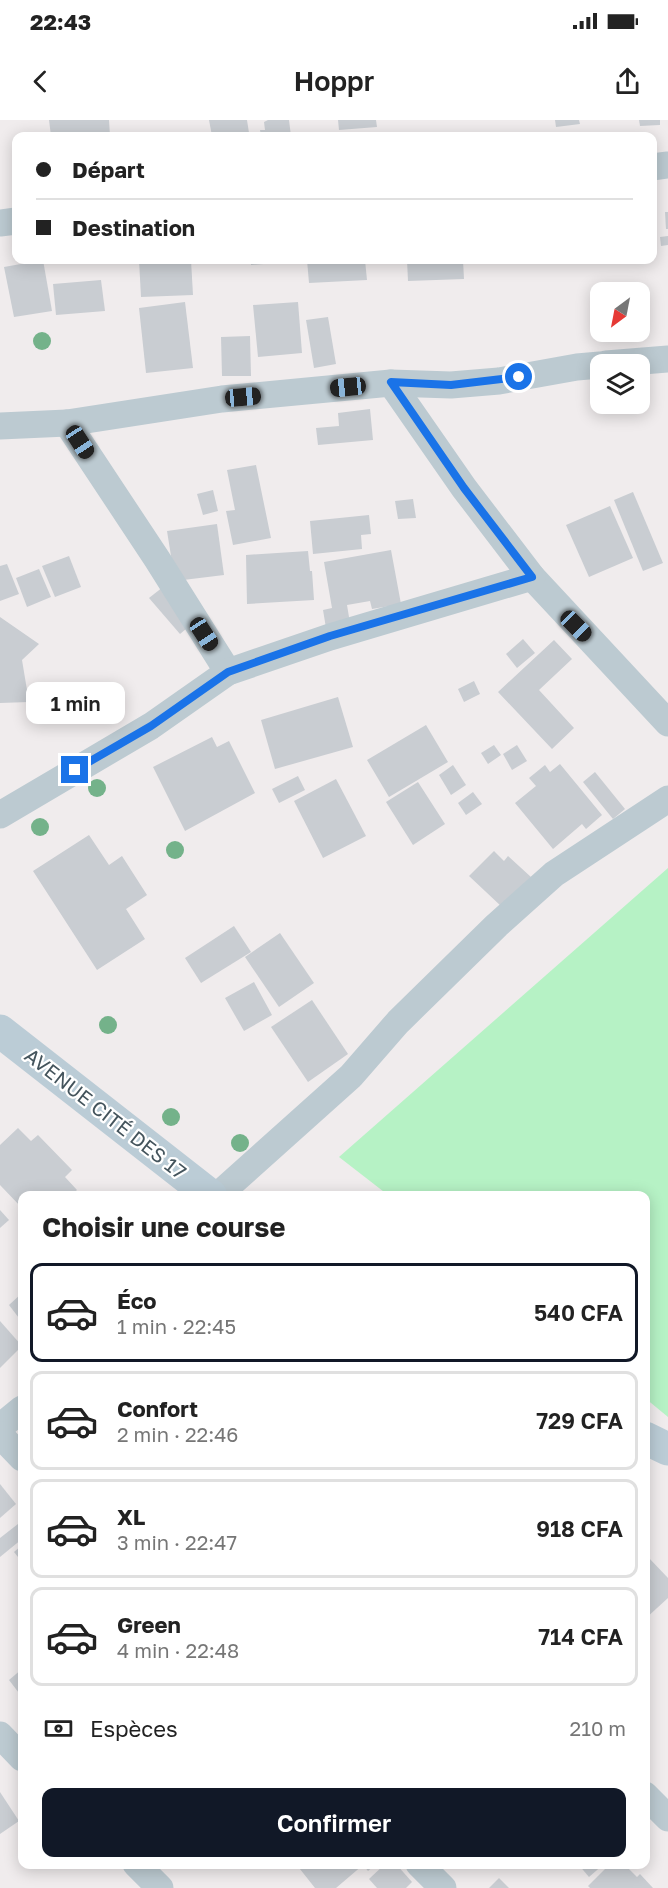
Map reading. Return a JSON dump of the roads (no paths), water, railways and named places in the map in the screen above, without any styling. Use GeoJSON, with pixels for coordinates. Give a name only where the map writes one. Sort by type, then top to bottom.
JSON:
{"type":"FeatureCollection","features":[{"type":"Feature","properties":{"kind":"street"},"geometry":{"type":"LineString","coordinates":[[650,360],[668,359]]}},
{"type":"Feature","properties":{"kind":"street"},"geometry":{"type":"LineString","coordinates":[[0,426],[67,423],[222,399],[391,382],[451,385],[499,381],[590,366]]}},
{"type":"Feature","properties":{"kind":"street"},"geometry":{"type":"LineString","coordinates":[[391,382],[464,488],[532,577],[668,723]]}},
{"type":"Feature","properties":{"kind":"street"},"geometry":{"type":"LineString","coordinates":[[67,423],[228,672]]}},
{"type":"Feature","properties":{"kind":"street"},"geometry":{"type":"LineString","coordinates":[[0,814],[151,726],[228,672],[330,636],[532,577]]}},
{"type":"Feature","properties":{"kind":"street"},"geometry":{"type":"LineString","coordinates":[[223,1191],[351,1076],[398,1022],[497,925],[554,874],[668,798]]}},
{"type":"Feature","properties":{"kind":"street","name":"AVENUE CITÉ DES 17"},"geometry":{"type":"LineString","coordinates":[[0,1031],[206,1191]]}},
{"type":"Feature","properties":{"kind":"street"},"geometry":{"type":"LineString","coordinates":[[0,1427],[18,1412]]}},
{"type":"Feature","properties":{"kind":"street"},"geometry":{"type":"LineString","coordinates":[[0,1435],[18,1454]]}},
{"type":"Feature","properties":{"kind":"street"},"geometry":{"type":"LineString","coordinates":[[650,1440],[668,1449]]}},
{"type":"Feature","properties":{"kind":"street"},"geometry":{"type":"LineString","coordinates":[[650,1800],[668,1818]]}},
{"type":"Feature","properties":{"kind":"street"},"geometry":{"type":"LineString","coordinates":[[141,1869],[160,1888]]}},
{"type":"Feature","properties":{"kind":"street"},"geometry":{"type":"LineString","coordinates":[[423,1869],[442,1888]]}}]}
